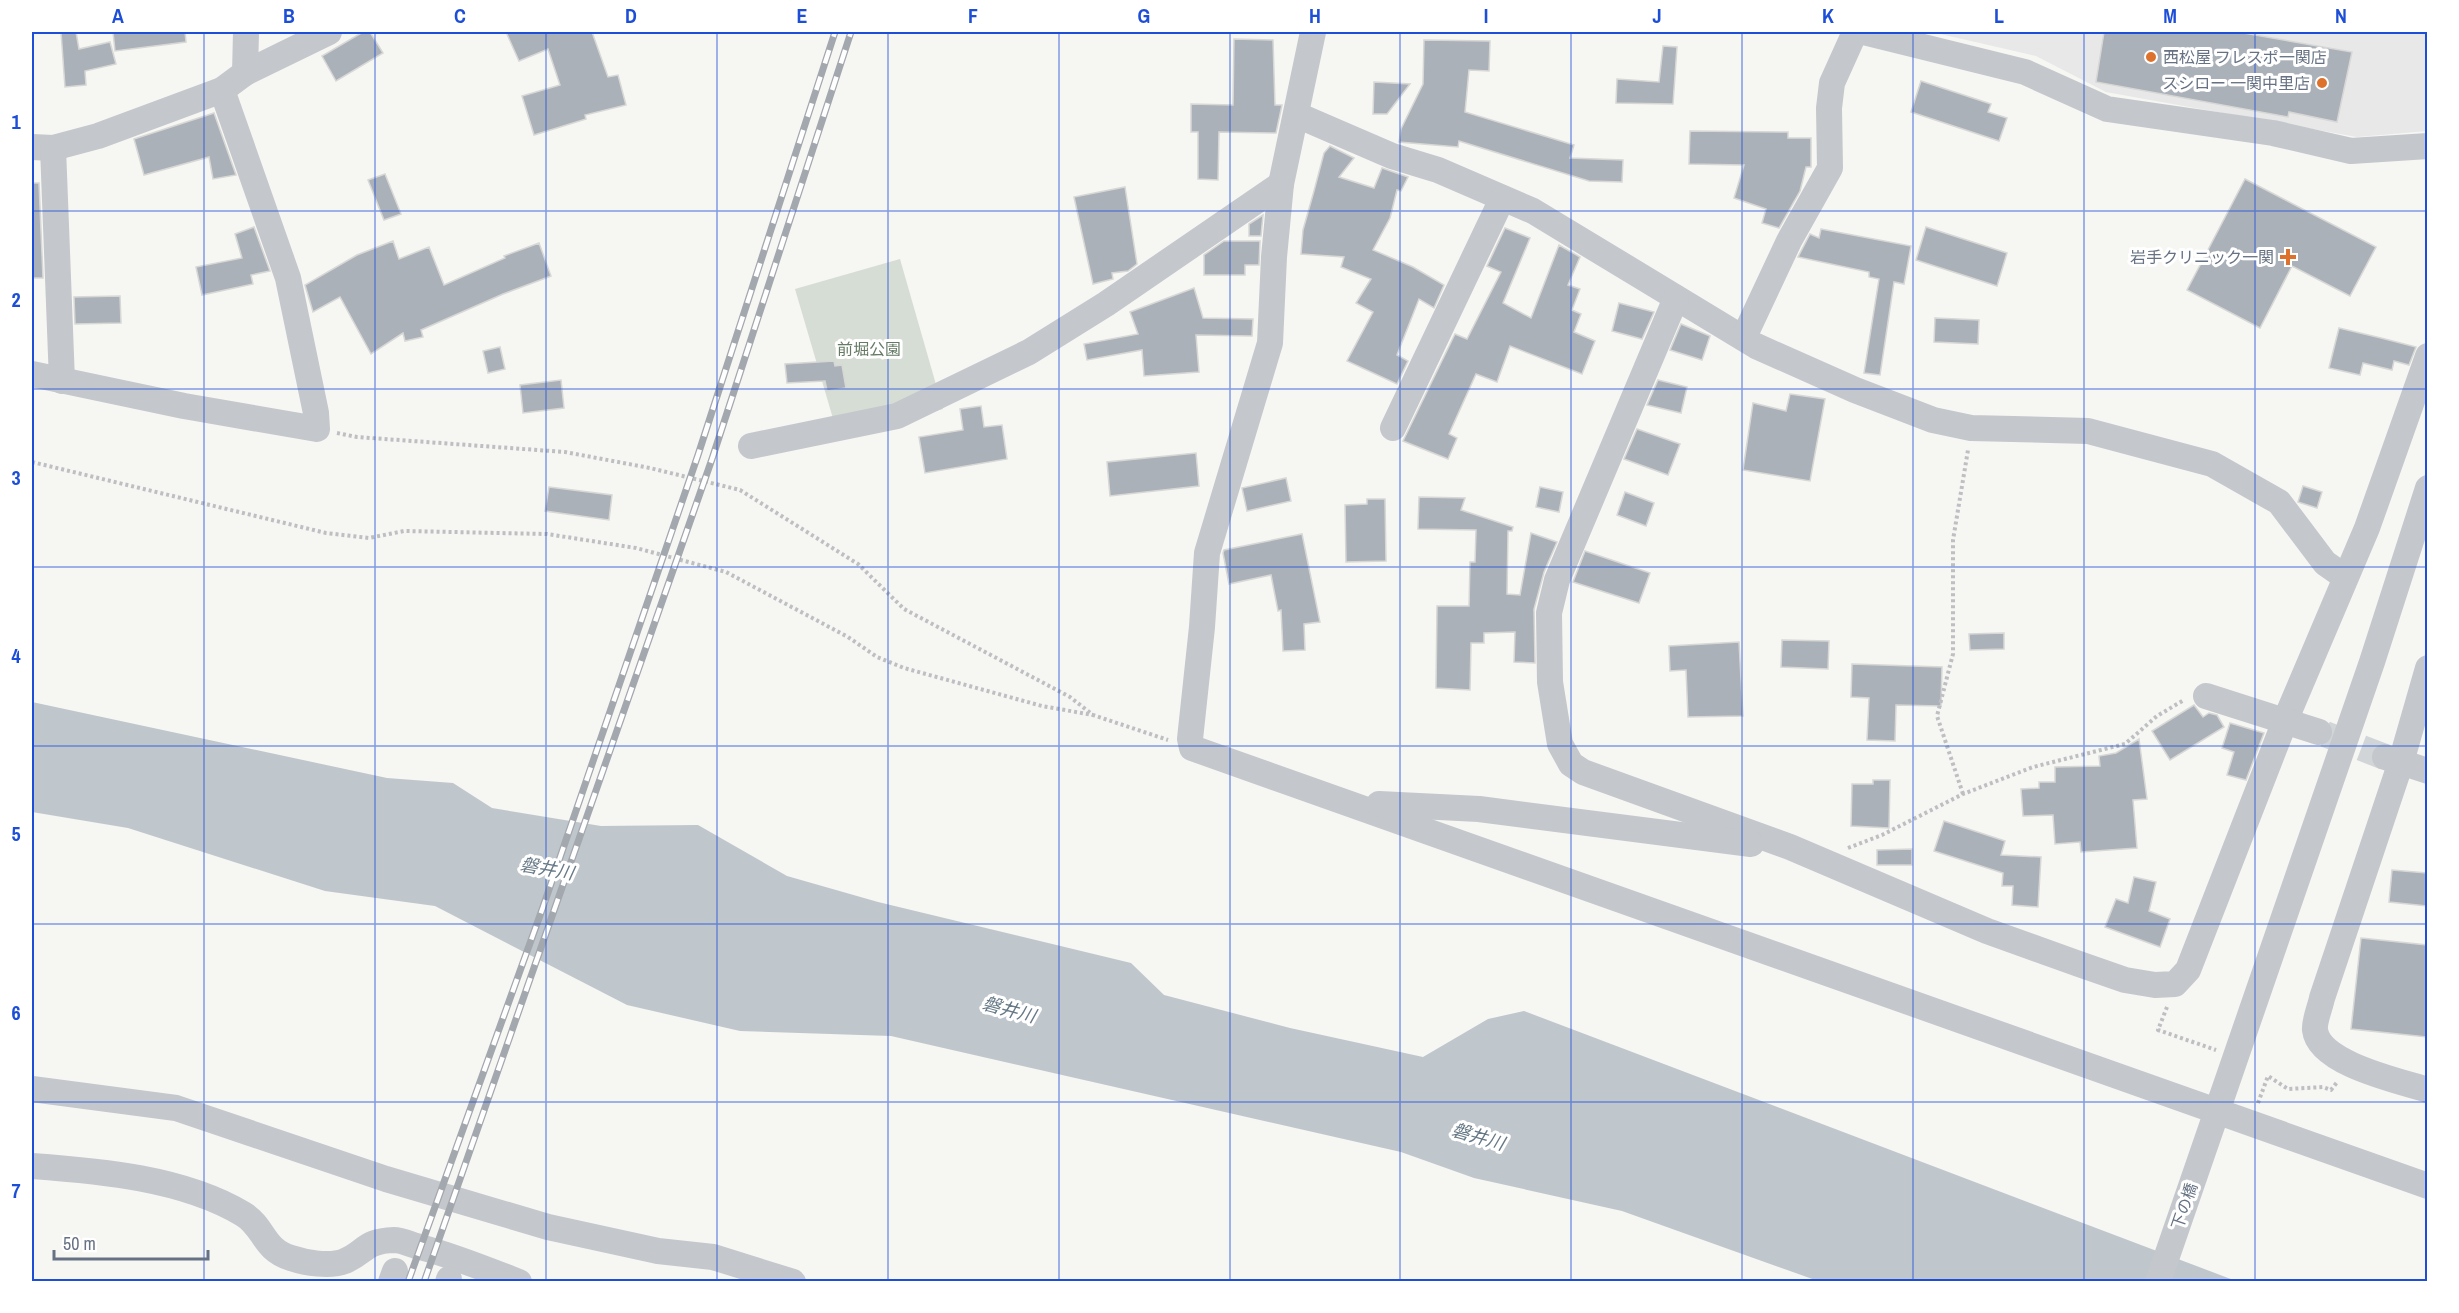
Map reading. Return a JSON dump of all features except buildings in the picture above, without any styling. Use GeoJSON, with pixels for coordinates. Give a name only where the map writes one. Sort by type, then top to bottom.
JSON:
{"type":"FeatureCollection","features":[{"type":"Feature","properties":{"kind":"street"},"geometry":{"type":"LineString","coordinates":[[245,74],[246,32]]}},
{"type":"Feature","properties":{"kind":"street"},"geometry":{"type":"LineString","coordinates":[[62,381],[42,148],[98,136],[222,90],[245,74],[329,32]]}},
{"type":"Feature","properties":{"kind":"street"},"geometry":{"type":"LineString","coordinates":[[1313,32],[1298,115],[1281,184],[1274,256],[1270,343],[1207,553],[1190,739],[1192,748],[1350,803],[2214,1120],[2251,1123],[2427,1186]]}},
{"type":"Feature","properties":{"kind":"street"},"geometry":{"type":"LineString","coordinates":[[1744,337],[1789,241],[1830,168],[1829,108],[1832,83],[1855,32]]}},
{"type":"Feature","properties":{"kind":"street"},"geometry":{"type":"LineString","coordinates":[[1863,32],[2025,72],[2107,109],[2273,134],[2351,151],[2427,146]]}},
{"type":"Feature","properties":{"kind":"street"},"geometry":{"type":"LineString","coordinates":[[32,374],[184,406],[317,429],[316,413],[288,279],[222,90]]}},
{"type":"Feature","properties":{"kind":"street"},"geometry":{"type":"LineString","coordinates":[[1298,115],[1392,156],[1438,170],[1533,211],[1756,346],[1855,390],[1933,420],[1971,428],[2088,431],[2212,464],[2279,502],[2325,563],[2345,577]]}},
{"type":"Feature","properties":{"kind":"street"},"geometry":{"type":"LineString","coordinates":[[751,446],[897,416],[1029,352],[1125,291],[1281,184]]}},
{"type":"Feature","properties":{"kind":"street"},"geometry":{"type":"LineString","coordinates":[[1393,428],[1502,199]]}},
{"type":"Feature","properties":{"kind":"street"},"geometry":{"type":"LineString","coordinates":[[1676,298],[1557,580],[1549,613],[1550,682],[1560,744],[1571,764],[1583,772],[1790,847],[1987,931],[2125,980],[2155,985],[2175,984],[2188,970],[2285,721],[2367,528],[2427,356]]}},
{"type":"Feature","properties":{"kind":"street","name":"下の橋"},"geometry":{"type":"LineString","coordinates":[[2158,1281],[2368,673],[2427,489]]}},
{"type":"Feature","properties":{"kind":"street"},"geometry":{"type":"LineString","coordinates":[[2427,668],[2393,759],[2322,998],[2315,1029],[2318,1040],[2331,1054],[2356,1067],[2427,1090]]}},
{"type":"Feature","properties":{"kind":"street"},"geometry":{"type":"LineString","coordinates":[[2206,696],[2319,732]]}},
{"type":"Feature","properties":{"kind":"street"},"geometry":{"type":"LineString","coordinates":[[2393,759],[2427,771]]}},
{"type":"Feature","properties":{"kind":"street"},"geometry":{"type":"LineString","coordinates":[[1350,803],[1479,810],[1790,847]]}},
{"type":"Feature","properties":{"kind":"street"},"geometry":{"type":"LineString","coordinates":[[32,1089],[176,1108],[386,1179],[548,1227],[658,1251],[713,1257],[793,1281]]}},
{"type":"Feature","properties":{"kind":"street"},"geometry":{"type":"LineString","coordinates":[[32,1166],[168,1184],[206,1196],[245,1215],[259,1229],[273,1251],[293,1259],[327,1264],[345,1261],[369,1244],[396,1240],[444,1253],[519,1281]]}},
{"type":"Feature","properties":{"kind":"path"},"geometry":{"type":"LineString","coordinates":[[1963,794],[1937,716],[1953,654],[1953,540],[1971,428]]}},
{"type":"Feature","properties":{"kind":"path"},"geometry":{"type":"LineString","coordinates":[[317,429],[357,437],[565,452],[650,468],[740,490],[858,564],[904,609],[1070,697],[1093,715]]}},
{"type":"Feature","properties":{"kind":"path"},"geometry":{"type":"LineString","coordinates":[[32,462],[336,534],[369,538],[404,531],[547,534],[636,548],[726,572],[849,637],[877,657],[895,664],[1042,706],[1093,715],[1192,748]]}},
{"type":"Feature","properties":{"kind":"path"},"geometry":{"type":"LineString","coordinates":[[1845,849],[1882,835],[1963,794],[2033,767],[2125,744],[2157,716],[2196,693],[2206,696]]}},
{"type":"Feature","properties":{"kind":"path"},"geometry":{"type":"LineString","coordinates":[[2175,984],[2158,1030],[2216,1050]]}},
{"type":"Feature","properties":{"kind":"path"},"geometry":{"type":"LineString","coordinates":[[2251,1123],[2268,1076],[2288,1089],[2323,1087],[2331,1090],[2338,1082],[2332,1074]]}},
{"type":"Feature","properties":{"kind":"shaded area"},"geometry":{"type":"Polygon","coordinates":[[[1932,32],[2427,32],[2427,131],[2357,137],[2106,92],[2036,56],[1932,32]]]}},
{"type":"Feature","properties":{"kind":"green space","name":"前堀公園"},"geometry":{"type":"Polygon","coordinates":[[[900,259],[943,409],[839,439],[795,289],[900,259]]]}},
{"type":"Feature","properties":{"kind":"water","name":"磐井川"},"geometry":{"type":"Polygon","coordinates":[[[32,702],[387,778],[453,783],[492,808],[601,826],[698,825],[787,876],[878,902],[1131,963],[1164,995],[1290,1028],[1423,1057],[1488,1019],[1524,1011],[2236,1281],[1818,1281],[1622,1211],[1474,1178],[1401,1152],[891,1036],[740,1031],[627,1005],[435,906],[325,891],[128,828],[32,812],[32,702]]]}},
{"type":"Feature","properties":{"kind":"tunnel"},"geometry":{"type":"LineString","coordinates":[[2325,734],[2385,757]]}},
{"type":"Feature","properties":{"kind":"railway"},"geometry":{"type":"LineString","coordinates":[[408,1282],[543,907],[698,455],[835,32]]}},
{"type":"Feature","properties":{"kind":"railway"},"geometry":{"type":"LineString","coordinates":[[424,1282],[712,459],[851,32]]}},
{"type":"Feature","properties":{"kind":"place","name":"西松屋 フレスポ一関店"},"geometry":{"type":"Point","coordinates":[2151,57]}},
{"type":"Feature","properties":{"kind":"place","name":"スシロー 一関中里店"},"geometry":{"type":"Point","coordinates":[2322,83]}},
{"type":"Feature","properties":{"kind":"place","name":"岩手クリニック一関"},"geometry":{"type":"Point","coordinates":[2288,257]}}]}
